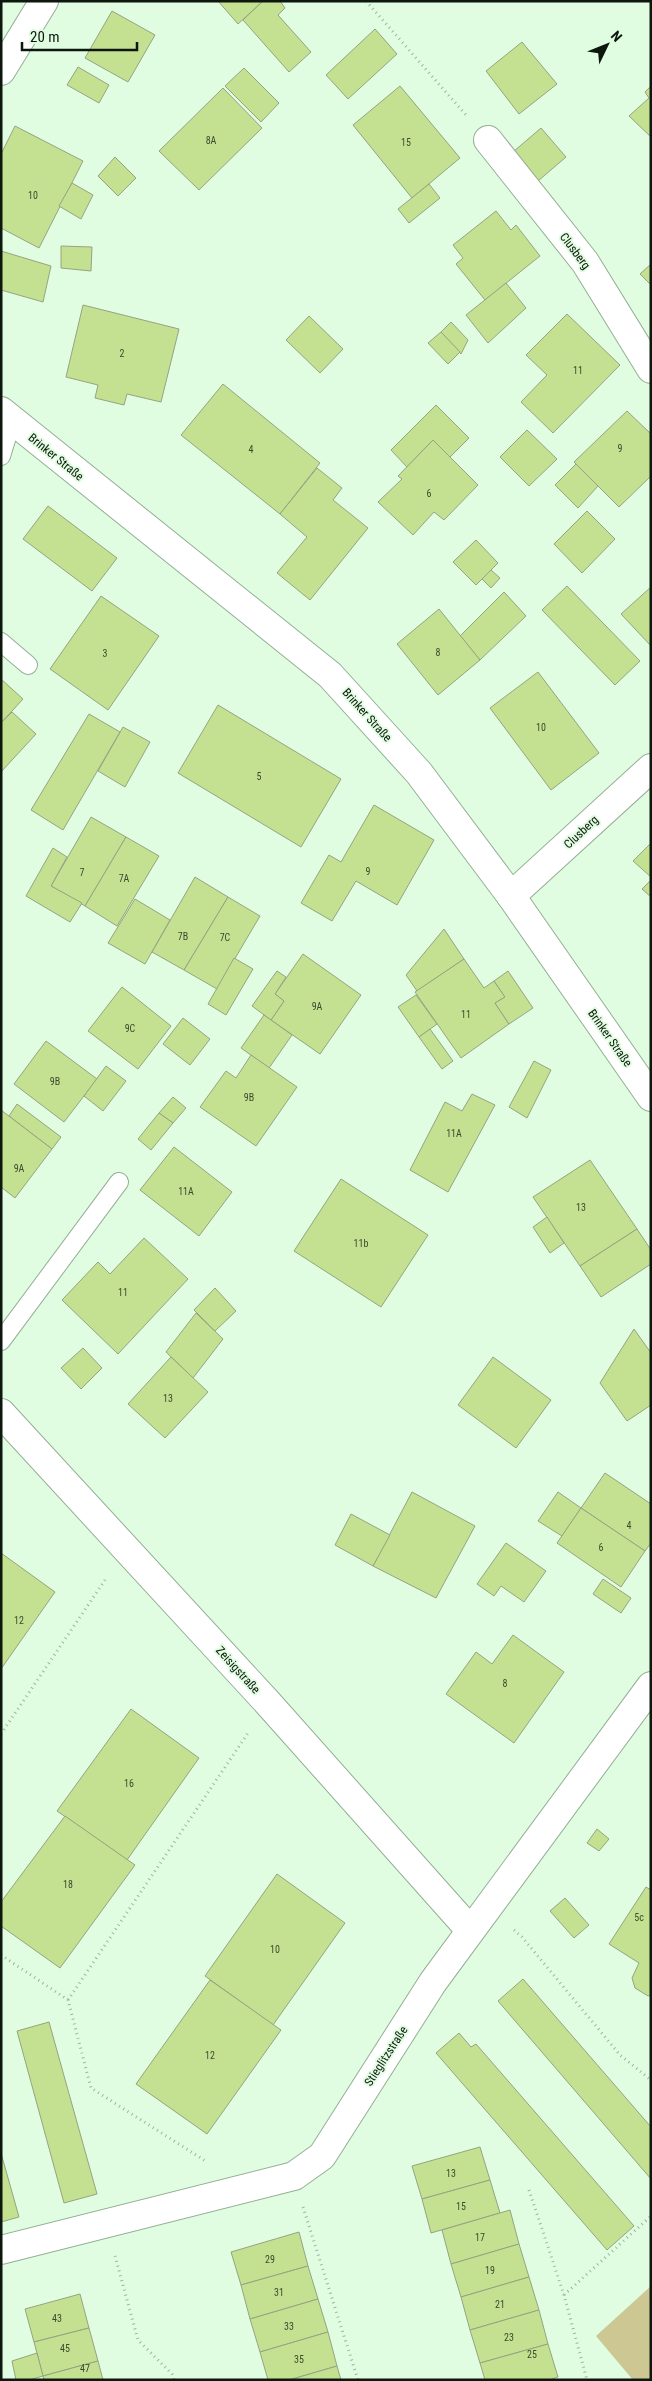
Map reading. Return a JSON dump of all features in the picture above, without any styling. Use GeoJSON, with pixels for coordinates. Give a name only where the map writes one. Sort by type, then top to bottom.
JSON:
{"type":"FeatureCollection","features":[{"type":"Feature","properties":{"kind":"street"},"geometry":{"type":"LineString","coordinates":[[1,71],[44,1]]}},
{"type":"Feature","properties":{"kind":"street","name":"Clusberg"},"geometry":{"type":"LineString","coordinates":[[488,140],[585,262],[651,369]]}},
{"type":"Feature","properties":{"kind":"street","name":"Brinker Straße"},"geometry":{"type":"LineString","coordinates":[[6,416],[330,675],[419,773],[511,896],[651,1097]]}},
{"type":"Feature","properties":{"kind":"street","name":"Clusberg"},"geometry":{"type":"LineString","coordinates":[[511,896],[651,768]]}},
{"type":"Feature","properties":{"kind":"street","name":"Zeisigstraße"},"geometry":{"type":"LineString","coordinates":[[1,1413],[268,1703],[470,1930]]}},
{"type":"Feature","properties":{"kind":"street","name":"Stieglitzstraße"},"geometry":{"type":"LineString","coordinates":[[1,2250],[294,2176],[322,2156],[433,1982],[651,1686]]}},
{"type":"Feature","properties":{"kind":"lane"},"geometry":{"type":"LineString","coordinates":[[1,456],[6,416]]}},
{"type":"Feature","properties":{"kind":"lane"},"geometry":{"type":"LineString","coordinates":[[1,642],[28,665]]}},
{"type":"Feature","properties":{"kind":"lane"},"geometry":{"type":"LineString","coordinates":[[1,1341],[119,1182]]}},
{"type":"Feature","properties":{"kind":"path"},"geometry":{"type":"LineString","coordinates":[[366,1],[488,140]]}},
{"type":"Feature","properties":{"kind":"path"},"geometry":{"type":"LineString","coordinates":[[1,1734],[127,1548]]}},
{"type":"Feature","properties":{"kind":"path"},"geometry":{"type":"LineString","coordinates":[[68,2000],[268,1703]]}},
{"type":"Feature","properties":{"kind":"path"},"geometry":{"type":"LineString","coordinates":[[486,1909],[522,1937],[620,2055],[651,2080]]}},
{"type":"Feature","properties":{"kind":"path"},"geometry":{"type":"LineString","coordinates":[[1,1955],[68,2000],[91,2088],[247,2188]]}},
{"type":"Feature","properties":{"kind":"path"},"geometry":{"type":"LineString","coordinates":[[294,2176],[358,2380]]}},
{"type":"Feature","properties":{"kind":"path"},"geometry":{"type":"LineString","coordinates":[[529,2190],[564,2295],[587,2380]]}},
{"type":"Feature","properties":{"kind":"path"},"geometry":{"type":"LineString","coordinates":[[564,2295],[651,2216]]}},
{"type":"Feature","properties":{"kind":"path"},"geometry":{"type":"LineString","coordinates":[[106,2224],[138,2340],[172,2374],[174,2380]]}},
{"type":"Feature","properties":{"kind":"shaded area"},"geometry":{"type":"Polygon","coordinates":[[[651,2286],[651,2380],[633,2380],[596,2336],[651,2286]]]}},
{"type":"Feature","properties":{"kind":"building"},"geometry":{"type":"Polygon","coordinates":[[[218,1],[263,1],[238,24],[218,1]]]}},
{"type":"Feature","properties":{"kind":"building"},"geometry":{"type":"Polygon","coordinates":[[[263,1],[280,1],[285,8],[278,15],[311,52],[289,72],[243,20],[263,1]]]}},
{"type":"Feature","properties":{"kind":"building"},"geometry":{"type":"Polygon","coordinates":[[[112,11],[155,35],[128,82],[85,58],[112,11]]]}},
{"type":"Feature","properties":{"kind":"building"},"geometry":{"type":"Polygon","coordinates":[[[375,29],[397,54],[348,99],[326,75],[375,29]]]}},
{"type":"Feature","properties":{"kind":"building"},"geometry":{"type":"Polygon","coordinates":[[[522,42],[557,84],[519,114],[486,71],[522,42]]]}},
{"type":"Feature","properties":{"kind":"building"},"geometry":{"type":"Polygon","coordinates":[[[78,67],[109,85],[99,103],[67,85],[78,67]]]}},
{"type":"Feature","properties":{"kind":"building"},"geometry":{"type":"Polygon","coordinates":[[[244,68],[279,103],[261,122],[225,86],[244,68]]]}},
{"type":"Feature","properties":{"kind":"building"},"geometry":{"type":"Polygon","coordinates":[[[400,86],[460,158],[412,198],[353,125],[400,86]]]}},
{"type":"Feature","properties":{"kind":"building"},"geometry":{"type":"Polygon","coordinates":[[[651,86],[651,137],[629,116],[649,98],[645,92],[651,86]]]}},
{"type":"Feature","properties":{"kind":"building"},"geometry":{"type":"Polygon","coordinates":[[[223,88],[262,128],[199,190],[159,151],[223,88]]]}},
{"type":"Feature","properties":{"kind":"building"},"geometry":{"type":"Polygon","coordinates":[[[15,126],[83,161],[39,248],[1,228],[1,154],[15,126]]]}},
{"type":"Feature","properties":{"kind":"building"},"geometry":{"type":"Polygon","coordinates":[[[541,128],[566,157],[538,181],[513,152],[541,128]]]}},
{"type":"Feature","properties":{"kind":"building"},"geometry":{"type":"Polygon","coordinates":[[[115,157],[136,178],[118,196],[98,176],[115,157]]]}},
{"type":"Feature","properties":{"kind":"building"},"geometry":{"type":"Polygon","coordinates":[[[72,183],[93,195],[81,219],[59,206],[72,183]]]}},
{"type":"Feature","properties":{"kind":"building"},"geometry":{"type":"Polygon","coordinates":[[[429,184],[440,198],[409,223],[398,209],[429,184]]]}},
{"type":"Feature","properties":{"kind":"building"},"geometry":{"type":"Polygon","coordinates":[[[496,211],[511,230],[516,225],[540,256],[485,300],[456,264],[463,258],[453,245],[496,211]]]}},
{"type":"Feature","properties":{"kind":"building"},"geometry":{"type":"Polygon","coordinates":[[[61,246],[92,247],[91,271],[61,268],[61,246]]]}},
{"type":"Feature","properties":{"kind":"building"},"geometry":{"type":"Polygon","coordinates":[[[1,251],[51,266],[43,302],[1,290],[1,251]]]}},
{"type":"Feature","properties":{"kind":"building"},"geometry":{"type":"Polygon","coordinates":[[[651,264],[651,285],[640,274],[651,264]]]}},
{"type":"Feature","properties":{"kind":"building"},"geometry":{"type":"Polygon","coordinates":[[[506,283],[526,308],[488,343],[466,315],[506,283]]]}},
{"type":"Feature","properties":{"kind":"building"},"geometry":{"type":"Polygon","coordinates":[[[83,305],[179,329],[161,402],[127,394],[124,405],[95,398],[98,385],[66,377],[83,305]]]}},
{"type":"Feature","properties":{"kind":"building"},"geometry":{"type":"Polygon","coordinates":[[[567,314],[620,365],[553,433],[521,402],[547,375],[526,355],[567,314]]]}},
{"type":"Feature","properties":{"kind":"building"},"geometry":{"type":"Polygon","coordinates":[[[309,316],[343,349],[320,373],[286,340],[309,316]]]}},
{"type":"Feature","properties":{"kind":"building"},"geometry":{"type":"Polygon","coordinates":[[[451,322],[468,340],[461,354],[441,332],[451,322]]]}},
{"type":"Feature","properties":{"kind":"building"},"geometry":{"type":"Polygon","coordinates":[[[441,332],[460,352],[448,364],[428,343],[441,332]]]}},
{"type":"Feature","properties":{"kind":"building"},"geometry":{"type":"Polygon","coordinates":[[[223,384],[320,463],[280,514],[181,435],[223,384]]]}},
{"type":"Feature","properties":{"kind":"building"},"geometry":{"type":"Polygon","coordinates":[[[436,405],[469,438],[450,457],[433,440],[407,467],[391,450],[436,405]]]}},
{"type":"Feature","properties":{"kind":"building"},"geometry":{"type":"Polygon","coordinates":[[[627,411],[651,434],[651,476],[619,507],[574,462],[627,411]]]}},
{"type":"Feature","properties":{"kind":"building"},"geometry":{"type":"Polygon","coordinates":[[[527,430],[557,459],[529,486],[500,457],[527,430]]]}},
{"type":"Feature","properties":{"kind":"building"},"geometry":{"type":"Polygon","coordinates":[[[433,440],[478,485],[444,520],[434,512],[413,535],[378,502],[402,479],[398,476],[433,440]]]}},
{"type":"Feature","properties":{"kind":"building"},"geometry":{"type":"Polygon","coordinates":[[[576,464],[598,486],[578,508],[555,485],[576,464]]]}},
{"type":"Feature","properties":{"kind":"building"},"geometry":{"type":"Polygon","coordinates":[[[317,468],[342,488],[333,500],[368,528],[310,600],[277,573],[307,537],[280,514],[317,468]]]}},
{"type":"Feature","properties":{"kind":"building"},"geometry":{"type":"Polygon","coordinates":[[[48,506],[117,558],[92,591],[23,539],[48,506]]]}},
{"type":"Feature","properties":{"kind":"building"},"geometry":{"type":"Polygon","coordinates":[[[587,511],[615,539],[582,573],[554,544],[587,511]]]}},
{"type":"Feature","properties":{"kind":"building"},"geometry":{"type":"Polygon","coordinates":[[[476,540],[498,563],[476,585],[453,562],[476,540]]]}},
{"type":"Feature","properties":{"kind":"building"},"geometry":{"type":"Polygon","coordinates":[[[491,570],[500,578],[491,588],[482,579],[491,570]]]}},
{"type":"Feature","properties":{"kind":"building"},"geometry":{"type":"Polygon","coordinates":[[[567,586],[640,661],[615,685],[542,610],[567,586]]]}},
{"type":"Feature","properties":{"kind":"building"},"geometry":{"type":"Polygon","coordinates":[[[651,587],[651,646],[621,614],[651,587]]]}},
{"type":"Feature","properties":{"kind":"building"},"geometry":{"type":"Polygon","coordinates":[[[504,592],[526,616],[480,660],[460,636],[504,592]]]}},
{"type":"Feature","properties":{"kind":"building"},"geometry":{"type":"Polygon","coordinates":[[[101,596],[159,636],[108,710],[50,669],[101,596]]]}},
{"type":"Feature","properties":{"kind":"building"},"geometry":{"type":"Polygon","coordinates":[[[439,609],[480,660],[438,695],[397,644],[439,609]]]}},
{"type":"Feature","properties":{"kind":"building"},"geometry":{"type":"Polygon","coordinates":[[[538,672],[599,753],[551,790],[490,708],[538,672]]]}},
{"type":"Feature","properties":{"kind":"building"},"geometry":{"type":"Polygon","coordinates":[[[1,679],[23,699],[1,723],[1,679]]]}},
{"type":"Feature","properties":{"kind":"building"},"geometry":{"type":"Polygon","coordinates":[[[218,705],[341,779],[301,847],[178,773],[218,705]]]}},
{"type":"Feature","properties":{"kind":"building"},"geometry":{"type":"Polygon","coordinates":[[[12,712],[36,734],[1,772],[1,723],[12,712]]]}},
{"type":"Feature","properties":{"kind":"building"},"geometry":{"type":"Polygon","coordinates":[[[89,714],[120,732],[63,830],[31,810],[89,714]]]}},
{"type":"Feature","properties":{"kind":"building"},"geometry":{"type":"Polygon","coordinates":[[[123,727],[150,742],[125,787],[98,771],[123,727]]]}},
{"type":"Feature","properties":{"kind":"building"},"geometry":{"type":"Polygon","coordinates":[[[374,805],[434,840],[397,905],[356,881],[332,921],[301,903],[329,855],[341,862],[374,805]]]}},
{"type":"Feature","properties":{"kind":"building"},"geometry":{"type":"Polygon","coordinates":[[[91,817],[126,837],[85,906],[51,886],[91,817]]]}},
{"type":"Feature","properties":{"kind":"building"},"geometry":{"type":"Polygon","coordinates":[[[126,837],[159,856],[117,926],[85,906],[126,837]]]}},
{"type":"Feature","properties":{"kind":"building"},"geometry":{"type":"Polygon","coordinates":[[[651,843],[651,877],[633,861],[651,843]]]}},
{"type":"Feature","properties":{"kind":"building"},"geometry":{"type":"Polygon","coordinates":[[[53,848],[67,857],[51,886],[82,903],[70,922],[26,896],[53,848]]]}},
{"type":"Feature","properties":{"kind":"building"},"geometry":{"type":"Polygon","coordinates":[[[195,877],[228,897],[184,970],[152,952],[195,877]]]}},
{"type":"Feature","properties":{"kind":"building"},"geometry":{"type":"Polygon","coordinates":[[[651,880],[651,897],[642,889],[651,880]]]}},
{"type":"Feature","properties":{"kind":"building"},"geometry":{"type":"Polygon","coordinates":[[[228,897],[260,916],[217,989],[184,970],[228,897]]]}},
{"type":"Feature","properties":{"kind":"building"},"geometry":{"type":"Polygon","coordinates":[[[135,899],[170,920],[145,964],[108,943],[135,899]]]}},
{"type":"Feature","properties":{"kind":"building"},"geometry":{"type":"Polygon","coordinates":[[[444,929],[464,959],[417,991],[406,975],[444,929]]]}},
{"type":"Feature","properties":{"kind":"building"},"geometry":{"type":"Polygon","coordinates":[[[303,954],[361,995],[320,1054],[271,1020],[284,1001],[275,994],[303,954]]]}},
{"type":"Feature","properties":{"kind":"building"},"geometry":{"type":"Polygon","coordinates":[[[234,958],[253,969],[226,1015],[208,1004],[234,958]]]}},
{"type":"Feature","properties":{"kind":"building"},"geometry":{"type":"Polygon","coordinates":[[[464,959],[484,988],[494,981],[505,997],[495,1003],[509,1024],[461,1058],[415,992],[464,959]]]}},
{"type":"Feature","properties":{"kind":"building"},"geometry":{"type":"Polygon","coordinates":[[[277,971],[286,977],[275,994],[284,1001],[271,1020],[252,1006],[277,971]]]}},
{"type":"Feature","properties":{"kind":"building"},"geometry":{"type":"Polygon","coordinates":[[[508,971],[533,1008],[509,1024],[495,1003],[505,997],[494,981],[508,971]]]}},
{"type":"Feature","properties":{"kind":"building"},"geometry":{"type":"Polygon","coordinates":[[[122,987],[171,1026],[138,1069],[88,1031],[122,987]]]}},
{"type":"Feature","properties":{"kind":"building"},"geometry":{"type":"Polygon","coordinates":[[[416,995],[437,1024],[419,1037],[398,1007],[416,995]]]}},
{"type":"Feature","properties":{"kind":"building"},"geometry":{"type":"Polygon","coordinates":[[[264,1015],[292,1035],[269,1068],[241,1048],[264,1015]]]}},
{"type":"Feature","properties":{"kind":"building"},"geometry":{"type":"Polygon","coordinates":[[[183,1018],[210,1039],[190,1065],[163,1044],[183,1018]]]}},
{"type":"Feature","properties":{"kind":"building"},"geometry":{"type":"Polygon","coordinates":[[[430,1029],[453,1061],[442,1069],[419,1037],[430,1029]]]}},
{"type":"Feature","properties":{"kind":"building"},"geometry":{"type":"Polygon","coordinates":[[[46,1041],[97,1079],[64,1122],[14,1084],[46,1041]]]}},
{"type":"Feature","properties":{"kind":"building"},"geometry":{"type":"Polygon","coordinates":[[[251,1055],[297,1087],[256,1146],[200,1107],[226,1071],[236,1078],[251,1055]]]}},
{"type":"Feature","properties":{"kind":"building"},"geometry":{"type":"Polygon","coordinates":[[[534,1061],[551,1070],[527,1118],[509,1107],[534,1061]]]}},
{"type":"Feature","properties":{"kind":"building"},"geometry":{"type":"Polygon","coordinates":[[[106,1066],[126,1081],[103,1111],[84,1096],[106,1066]]]}},
{"type":"Feature","properties":{"kind":"building"},"geometry":{"type":"Polygon","coordinates":[[[472,1094],[495,1105],[448,1192],[410,1170],[445,1102],[462,1111],[472,1094]]]}},
{"type":"Feature","properties":{"kind":"building"},"geometry":{"type":"Polygon","coordinates":[[[173,1097],[186,1108],[173,1123],[159,1113],[173,1097]]]}},
{"type":"Feature","properties":{"kind":"building"},"geometry":{"type":"Polygon","coordinates":[[[17,1104],[61,1137],[52,1149],[9,1116],[17,1104]]]}},
{"type":"Feature","properties":{"kind":"building"},"geometry":{"type":"Polygon","coordinates":[[[1,1110],[52,1149],[15,1198],[1,1187],[1,1110]]]}},
{"type":"Feature","properties":{"kind":"building"},"geometry":{"type":"Polygon","coordinates":[[[159,1113],[173,1123],[151,1150],[138,1139],[159,1113]]]}},
{"type":"Feature","properties":{"kind":"building"},"geometry":{"type":"Polygon","coordinates":[[[174,1147],[232,1192],[199,1236],[140,1190],[174,1147]]]}},
{"type":"Feature","properties":{"kind":"building"},"geometry":{"type":"Polygon","coordinates":[[[590,1160],[637,1229],[580,1266],[533,1197],[590,1160]]]}},
{"type":"Feature","properties":{"kind":"building"},"geometry":{"type":"Polygon","coordinates":[[[341,1179],[428,1235],[381,1307],[294,1251],[341,1179]]]}},
{"type":"Feature","properties":{"kind":"building"},"geometry":{"type":"Polygon","coordinates":[[[547,1217],[564,1243],[550,1253],[533,1227],[547,1217]]]}},
{"type":"Feature","properties":{"kind":"building"},"geometry":{"type":"Polygon","coordinates":[[[637,1229],[651,1250],[651,1264],[601,1297],[580,1266],[637,1229]]]}},
{"type":"Feature","properties":{"kind":"building"},"geometry":{"type":"Polygon","coordinates":[[[144,1238],[188,1279],[118,1354],[62,1300],[98,1262],[110,1274],[144,1238]]]}},
{"type":"Feature","properties":{"kind":"building"},"geometry":{"type":"Polygon","coordinates":[[[215,1288],[236,1311],[215,1331],[194,1310],[215,1288]]]}},
{"type":"Feature","properties":{"kind":"building"},"geometry":{"type":"Polygon","coordinates":[[[196,1313],[223,1339],[193,1378],[166,1352],[196,1313]]]}},
{"type":"Feature","properties":{"kind":"building"},"geometry":{"type":"Polygon","coordinates":[[[634,1329],[651,1353],[651,1405],[627,1421],[600,1383],[634,1329]]]}},
{"type":"Feature","properties":{"kind":"building"},"geometry":{"type":"Polygon","coordinates":[[[83,1348],[102,1368],[81,1389],[61,1368],[83,1348]]]}},
{"type":"Feature","properties":{"kind":"building"},"geometry":{"type":"Polygon","coordinates":[[[171,1357],[208,1392],[165,1438],[128,1404],[171,1357]]]}},
{"type":"Feature","properties":{"kind":"building"},"geometry":{"type":"Polygon","coordinates":[[[493,1357],[551,1400],[516,1448],[458,1405],[493,1357]]]}},
{"type":"Feature","properties":{"kind":"building"},"geometry":{"type":"Polygon","coordinates":[[[605,1473],[651,1504],[651,1543],[645,1551],[581,1508],[605,1473]]]}},
{"type":"Feature","properties":{"kind":"building"},"geometry":{"type":"Polygon","coordinates":[[[412,1492],[475,1526],[436,1598],[373,1566],[412,1492]]]}},
{"type":"Feature","properties":{"kind":"building"},"geometry":{"type":"Polygon","coordinates":[[[558,1492],[581,1508],[562,1536],[538,1521],[558,1492]]]}},
{"type":"Feature","properties":{"kind":"building"},"geometry":{"type":"Polygon","coordinates":[[[581,1508],[645,1551],[621,1587],[557,1543],[581,1508]]]}},
{"type":"Feature","properties":{"kind":"building"},"geometry":{"type":"Polygon","coordinates":[[[351,1514],[390,1535],[373,1566],[335,1545],[351,1514]]]}},
{"type":"Feature","properties":{"kind":"building"},"geometry":{"type":"Polygon","coordinates":[[[506,1543],[546,1571],[524,1602],[501,1586],[494,1596],[477,1584],[506,1543]]]}},
{"type":"Feature","properties":{"kind":"building"},"geometry":{"type":"Polygon","coordinates":[[[1,1553],[55,1592],[1,1669],[1,1553]]]}},
{"type":"Feature","properties":{"kind":"building"},"geometry":{"type":"Polygon","coordinates":[[[603,1579],[631,1598],[621,1613],[593,1594],[603,1579]]]}},
{"type":"Feature","properties":{"kind":"building"},"geometry":{"type":"Polygon","coordinates":[[[513,1635],[564,1672],[514,1743],[446,1694],[476,1652],[492,1664],[513,1635]]]}},
{"type":"Feature","properties":{"kind":"building"},"geometry":{"type":"Polygon","coordinates":[[[131,1709],[199,1758],[127,1860],[57,1811],[131,1709]]]}},
{"type":"Feature","properties":{"kind":"building"},"geometry":{"type":"Polygon","coordinates":[[[65,1816],[135,1865],[60,1968],[1,1926],[1,1902],[65,1816]]]}},
{"type":"Feature","properties":{"kind":"building"},"geometry":{"type":"Polygon","coordinates":[[[597,1829],[609,1839],[599,1851],[587,1843],[597,1829]]]}},
{"type":"Feature","properties":{"kind":"building"},"geometry":{"type":"Polygon","coordinates":[[[277,1874],[345,1923],[273,2025],[205,1976],[277,1874]]]}},
{"type":"Feature","properties":{"kind":"building"},"geometry":{"type":"Polygon","coordinates":[[[646,1887],[651,1890],[651,1995],[648,1996],[635,1988],[632,1978],[639,1963],[609,1944],[646,1887]]]}},
{"type":"Feature","properties":{"kind":"building"},"geometry":{"type":"Polygon","coordinates":[[[565,1898],[589,1925],[574,1938],[550,1911],[565,1898]]]}},
{"type":"Feature","properties":{"kind":"building"},"geometry":{"type":"Polygon","coordinates":[[[523,1979],[651,2127],[651,2179],[498,2001],[523,1979]]]}},
{"type":"Feature","properties":{"kind":"building"},"geometry":{"type":"Polygon","coordinates":[[[210,1980],[281,2030],[207,2134],[136,2084],[210,1980]]]}},
{"type":"Feature","properties":{"kind":"building"},"geometry":{"type":"Polygon","coordinates":[[[49,2022],[97,2194],[64,2203],[17,2031],[49,2022]]]}},
{"type":"Feature","properties":{"kind":"building"},"geometry":{"type":"Polygon","coordinates":[[[459,2033],[471,2047],[476,2044],[634,2226],[607,2250],[436,2053],[459,2033]]]}},
{"type":"Feature","properties":{"kind":"building"},"geometry":{"type":"Polygon","coordinates":[[[480,2147],[490,2180],[422,2199],[412,2166],[480,2147]]]}},
{"type":"Feature","properties":{"kind":"building"},"geometry":{"type":"Polygon","coordinates":[[[1,2153],[19,2217],[1,2222],[1,2153]]]}},
{"type":"Feature","properties":{"kind":"building"},"geometry":{"type":"Polygon","coordinates":[[[490,2180],[500,2213],[431,2233],[422,2199],[490,2180]]]}},
{"type":"Feature","properties":{"kind":"building"},"geometry":{"type":"Polygon","coordinates":[[[510,2210],[519,2244],[451,2264],[442,2230],[510,2210]]]}},
{"type":"Feature","properties":{"kind":"building"},"geometry":{"type":"Polygon","coordinates":[[[299,2232],[308,2266],[241,2285],[231,2252],[299,2232]]]}},
{"type":"Feature","properties":{"kind":"building"},"geometry":{"type":"Polygon","coordinates":[[[519,2244],[529,2277],[461,2297],[451,2264],[519,2244]]]}},
{"type":"Feature","properties":{"kind":"building"},"geometry":{"type":"Polygon","coordinates":[[[308,2266],[318,2299],[250,2319],[241,2285],[308,2266]]]}},
{"type":"Feature","properties":{"kind":"building"},"geometry":{"type":"Polygon","coordinates":[[[529,2277],[539,2310],[470,2330],[461,2297],[529,2277]]]}},
{"type":"Feature","properties":{"kind":"building"},"geometry":{"type":"Polygon","coordinates":[[[80,2294],[89,2328],[34,2342],[25,2309],[80,2294]]]}},
{"type":"Feature","properties":{"kind":"building"},"geometry":{"type":"Polygon","coordinates":[[[318,2299],[328,2332],[260,2352],[250,2319],[318,2299]]]}},
{"type":"Feature","properties":{"kind":"building"},"geometry":{"type":"Polygon","coordinates":[[[539,2310],[548,2344],[480,2363],[470,2330],[539,2310]]]}},
{"type":"Feature","properties":{"kind":"building"},"geometry":{"type":"Polygon","coordinates":[[[89,2328],[98,2361],[43,2376],[34,2342],[89,2328]]]}},
{"type":"Feature","properties":{"kind":"building"},"geometry":{"type":"Polygon","coordinates":[[[328,2332],[337,2366],[289,2380],[268,2380],[260,2352],[328,2332]]]}},
{"type":"Feature","properties":{"kind":"building"},"geometry":{"type":"Polygon","coordinates":[[[548,2344],[558,2377],[549,2380],[485,2380],[480,2363],[548,2344]]]}},
{"type":"Feature","properties":{"kind":"building"},"geometry":{"type":"Polygon","coordinates":[[[37,2353],[43,2376],[29,2380],[16,2380],[12,2361],[37,2353]]]}},
{"type":"Feature","properties":{"kind":"building"},"geometry":{"type":"Polygon","coordinates":[[[98,2361],[103,2380],[44,2380],[43,2376],[98,2361]]]}},
{"type":"Feature","properties":{"kind":"building"},"geometry":{"type":"Polygon","coordinates":[[[337,2366],[341,2380],[289,2380],[337,2366]]]}}]}
